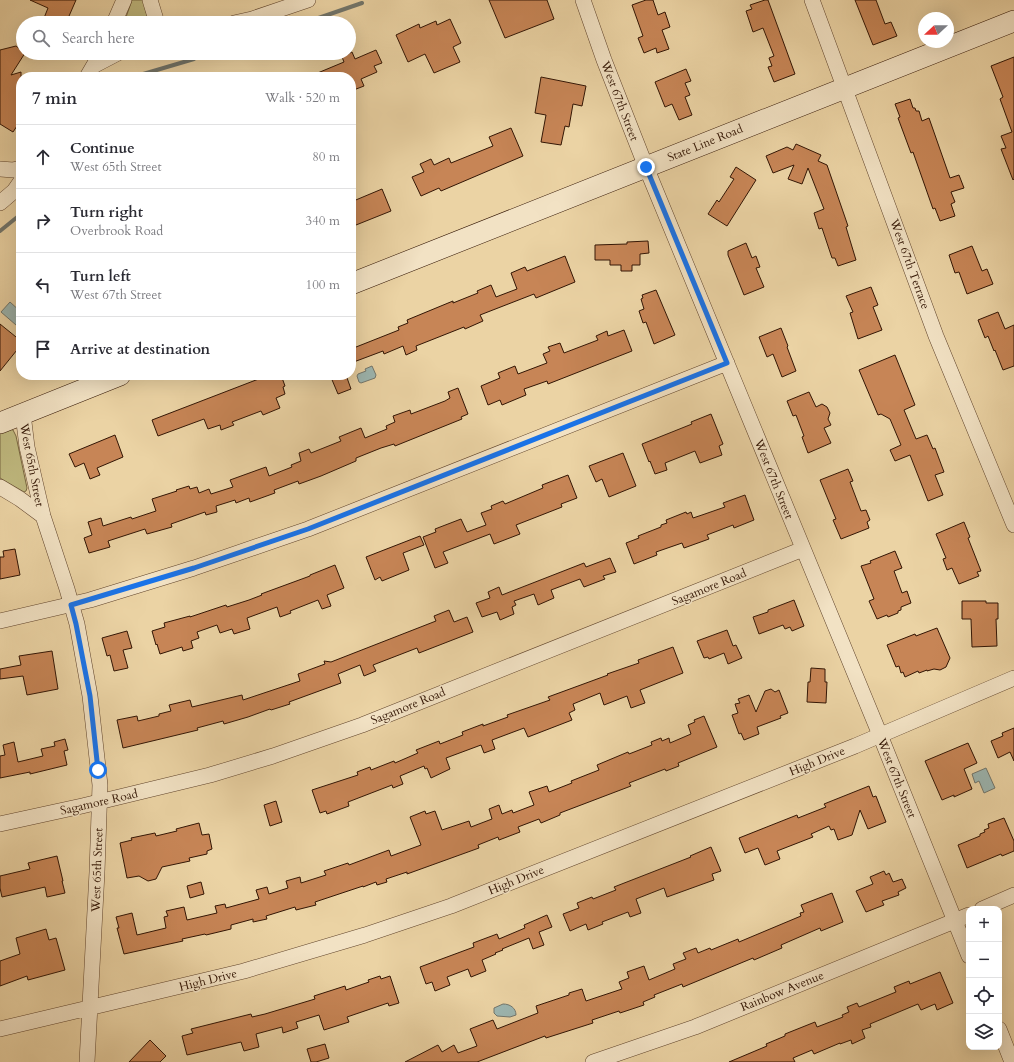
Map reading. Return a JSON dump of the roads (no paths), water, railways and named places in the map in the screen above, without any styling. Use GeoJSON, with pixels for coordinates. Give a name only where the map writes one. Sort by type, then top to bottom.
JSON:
{"type":"FeatureCollection","features":[{"type":"Feature","properties":{"kind":"main road","name":"State Line Road"},"geometry":{"type":"LineString","coordinates":[[356,282],[1014,21]]}},
{"type":"Feature","properties":{"kind":"main road"},"geometry":{"type":"LineString","coordinates":[[0,422],[108,380]]}},
{"type":"Feature","properties":{"kind":"street"},"geometry":{"type":"LineString","coordinates":[[117,16],[124,0]]}},
{"type":"Feature","properties":{"kind":"street"},"geometry":{"type":"LineString","coordinates":[[150,0],[155,16]]}},
{"type":"Feature","properties":{"kind":"street"},"geometry":{"type":"LineString","coordinates":[[261,16],[308,0]]}},
{"type":"Feature","properties":{"kind":"street","name":"West 67th Street"},"geometry":{"type":"LineString","coordinates":[[583,0],[604,60],[646,167],[880,735],[966,948]]}},
{"type":"Feature","properties":{"kind":"street","name":"West 67th Terrace"},"geometry":{"type":"LineString","coordinates":[[812,0],[936,336],[1014,525]]}},
{"type":"Feature","properties":{"kind":"street"},"geometry":{"type":"LineString","coordinates":[[94,65],[104,60]]}},
{"type":"Feature","properties":{"kind":"street"},"geometry":{"type":"LineString","coordinates":[[0,169],[16,169]]}},
{"type":"Feature","properties":{"kind":"street"},"geometry":{"type":"LineString","coordinates":[[0,203],[16,188]]}},
{"type":"Feature","properties":{"kind":"street"},"geometry":{"type":"LineString","coordinates":[[0,620],[71,605],[194,568],[308,529],[727,363]]}},
{"type":"Feature","properties":{"kind":"street","name":"West 65th Street"},"geometry":{"type":"LineString","coordinates":[[23,414],[27,447],[43,516],[76,624],[90,696],[100,785],[88,1062]]}},
{"type":"Feature","properties":{"kind":"street","name":"West 65th Street"},"geometry":{"type":"LineString","coordinates":[[0,487],[20,499],[43,516]]}},
{"type":"Feature","properties":{"kind":"street","name":"Sagamore Road"},"geometry":{"type":"LineString","coordinates":[[0,824],[210,775],[273,756],[362,725],[803,549]]}},
{"type":"Feature","properties":{"kind":"street","name":"High Drive"},"geometry":{"type":"LineString","coordinates":[[0,1029],[244,971],[386,928],[451,906],[841,752],[1014,678]]}},
{"type":"Feature","properties":{"kind":"street"},"geometry":{"type":"LineString","coordinates":[[989,906],[1014,895]]}},
{"type":"Feature","properties":{"kind":"street","name":"Rainbow Avenue"},"geometry":{"type":"LineString","coordinates":[[593,1062],[694,1027],[966,916]]}},
{"type":"Feature","properties":{"kind":"street"},"geometry":{"type":"LineString","coordinates":[[1002,1037],[1012,1062]]}},
{"type":"Feature","properties":{"kind":"water"},"geometry":{"type":"Polygon","coordinates":[[[10,302],[16,307],[16,325],[1,312],[10,302]]]}},
{"type":"Feature","properties":{"kind":"water"},"geometry":{"type":"Polygon","coordinates":[[[372,366],[376,375],[375,378],[361,383],[359,382],[357,376],[358,374],[366,371],[365,369],[372,366]]]}},
{"type":"Feature","properties":{"kind":"water"},"geometry":{"type":"Polygon","coordinates":[[[986,768],[995,788],[984,793],[979,781],[975,783],[972,774],[986,768]]]}},
{"type":"Feature","properties":{"kind":"water"},"geometry":{"type":"Polygon","coordinates":[[[503,1004],[512,1007],[515,1010],[516,1015],[510,1017],[497,1016],[494,1013],[494,1008],[503,1004]]]}},
{"type":"Feature","properties":{"kind":"waterway"},"geometry":{"type":"LineString","coordinates":[[324,16],[362,3]]}},
{"type":"Feature","properties":{"kind":"waterway"},"geometry":{"type":"LineString","coordinates":[[150,72],[191,60]]}},
{"type":"Feature","properties":{"kind":"waterway"},"geometry":{"type":"LineString","coordinates":[[0,231],[16,218]]}}]}
